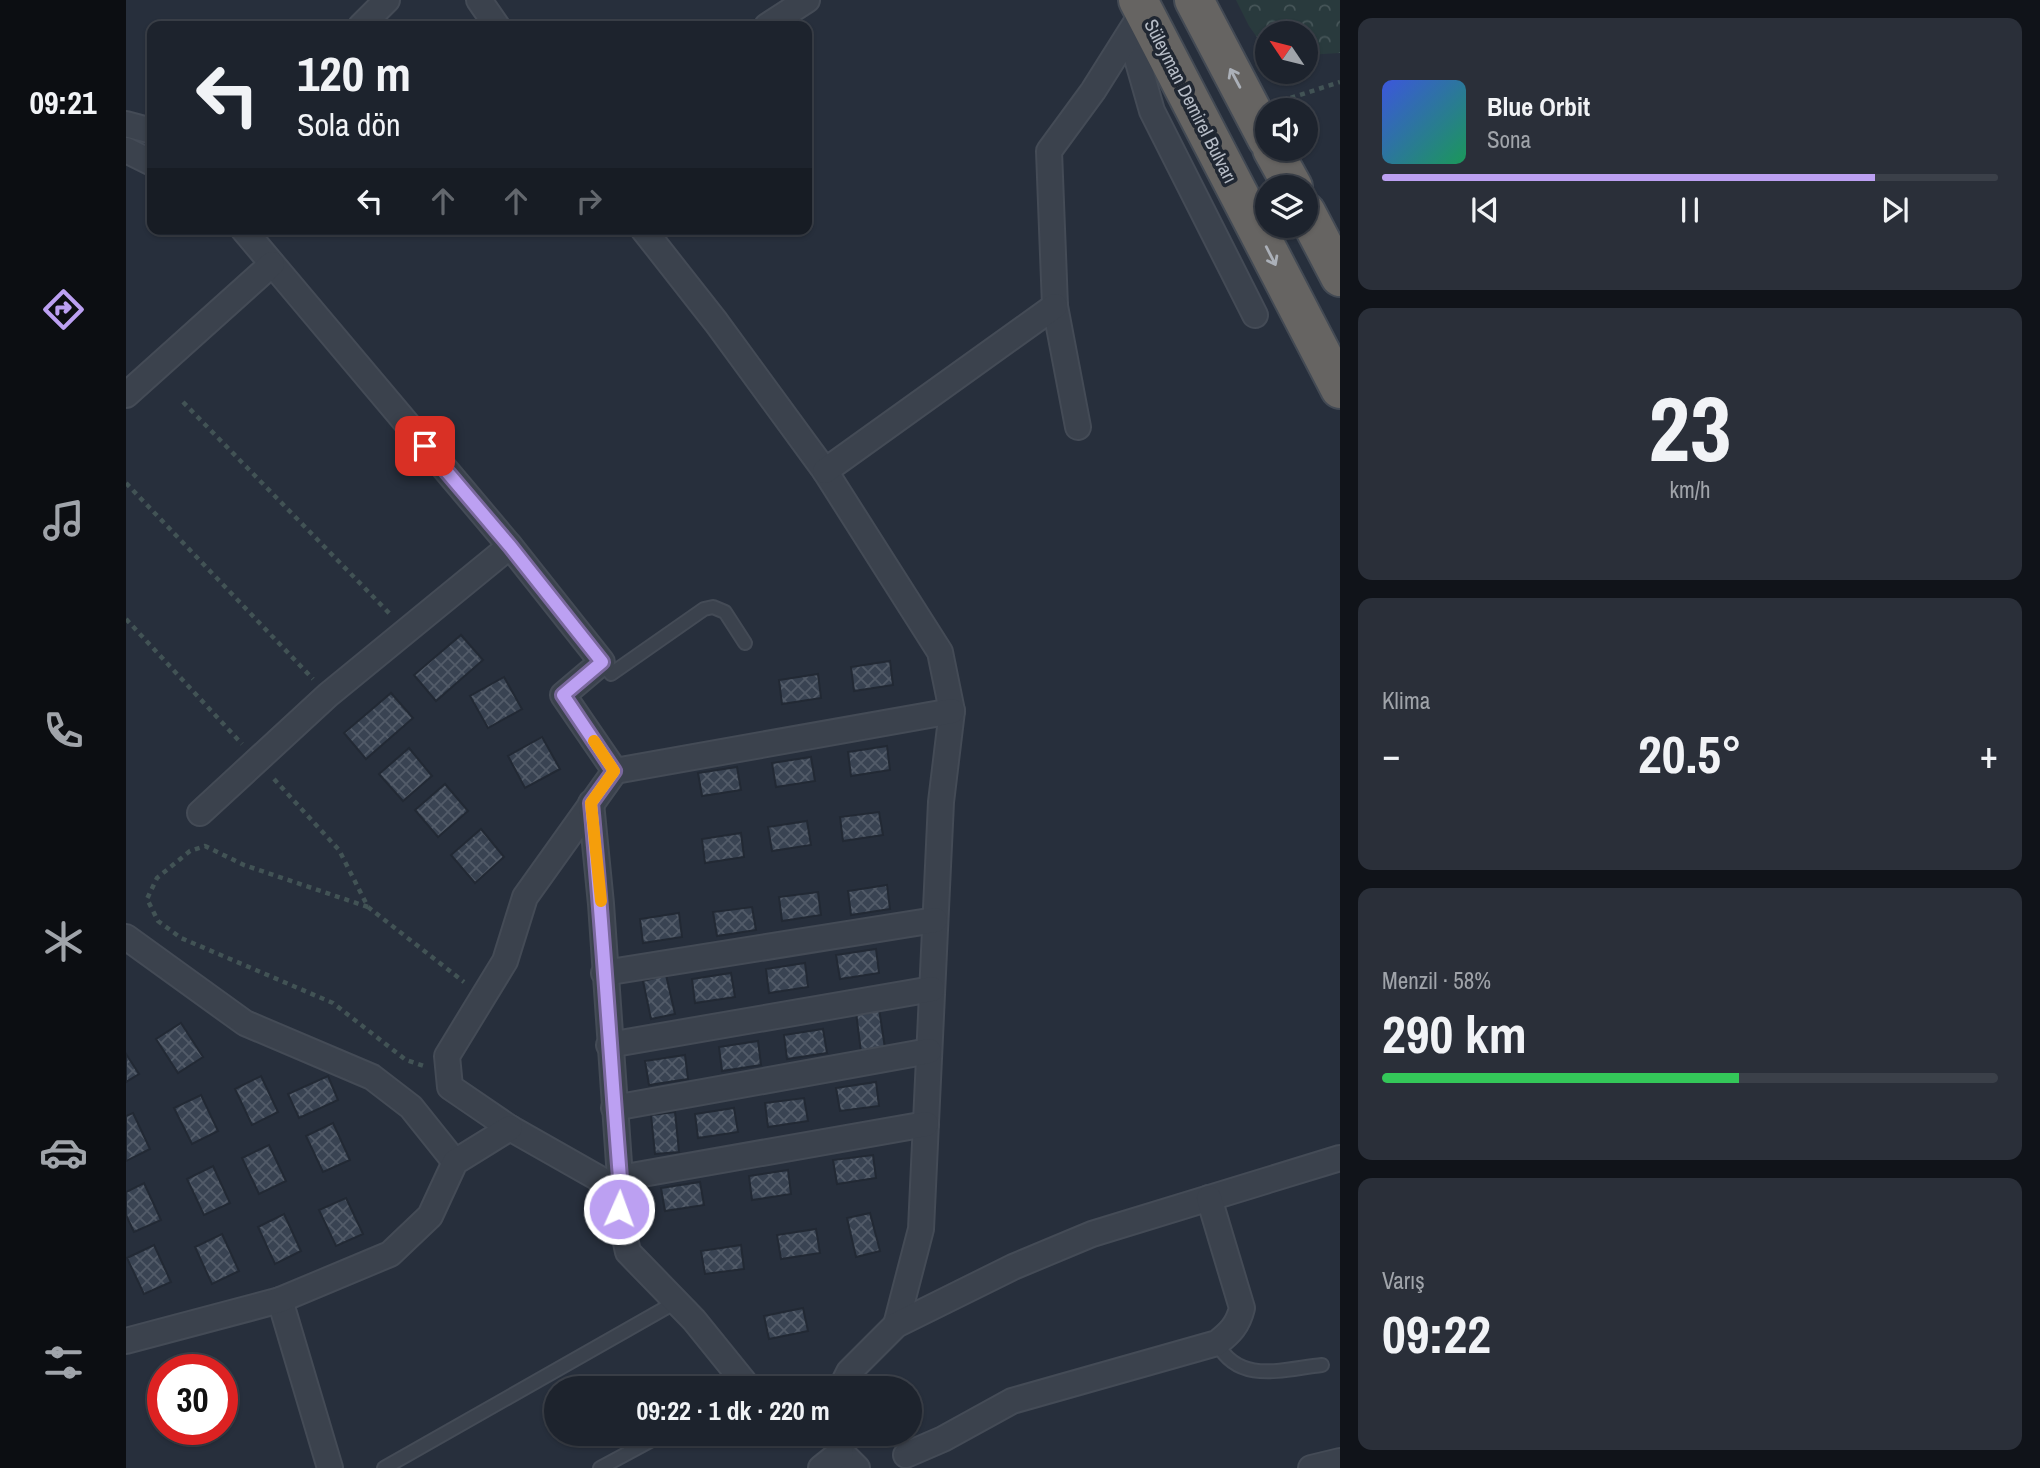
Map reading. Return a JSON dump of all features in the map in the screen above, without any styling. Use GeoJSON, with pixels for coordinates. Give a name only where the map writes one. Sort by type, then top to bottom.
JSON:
{"type":"FeatureCollection","features":[{"type":"Feature","properties":{"kind":"highway"},"geometry":{"type":"LineString","coordinates":[[1194,0],[1255,98]]}},
{"type":"Feature","properties":{"kind":"highway","name":"Süleyman Demirel Bulvarı"},"geometry":{"type":"LineString","coordinates":[[1137,15],[1340,389]]}},
{"type":"Feature","properties":{"kind":"highway"},"geometry":{"type":"LineString","coordinates":[[1318,235],[1340,277]]}},
{"type":"Feature","properties":{"kind":"street"},"geometry":{"type":"LineString","coordinates":[[366,21],[387,0]]}},
{"type":"Feature","properties":{"kind":"street"},"geometry":{"type":"LineString","coordinates":[[480,0],[494,21]]}},
{"type":"Feature","properties":{"kind":"street"},"geometry":{"type":"LineString","coordinates":[[775,21],[807,0]]}},
{"type":"Feature","properties":{"kind":"street"},"geometry":{"type":"LineString","coordinates":[[1078,428],[1055,306],[1049,152],[1093,91],[1137,15]]}},
{"type":"Feature","properties":{"kind":"street"},"geometry":{"type":"LineString","coordinates":[[1137,15],[1152,111],[1255,315]]}},
{"type":"Feature","properties":{"kind":"street"},"geometry":{"type":"LineString","coordinates":[[126,124],[147,130]]}},
{"type":"Feature","properties":{"kind":"street"},"geometry":{"type":"LineString","coordinates":[[126,150],[147,160]]}},
{"type":"Feature","properties":{"kind":"street"},"geometry":{"type":"LineString","coordinates":[[248,235],[510,546],[602,662],[563,695],[614,771]]}},
{"type":"Feature","properties":{"kind":"street"},"geometry":{"type":"LineString","coordinates":[[648,235],[716,322],[825,471],[940,652],[952,710],[941,802],[921,1229],[896,1325]]}},
{"type":"Feature","properties":{"kind":"street"},"geometry":{"type":"LineString","coordinates":[[126,395],[272,264]]}},
{"type":"Feature","properties":{"kind":"street"},"geometry":{"type":"LineString","coordinates":[[825,471],[1055,306]]}},
{"type":"Feature","properties":{"kind":"street"},"geometry":{"type":"LineString","coordinates":[[200,813],[328,695],[510,546]]}},
{"type":"Feature","properties":{"kind":"street"},"geometry":{"type":"LineString","coordinates":[[926,1124],[617,1182],[510,1128],[450,1087],[447,1056],[505,961],[525,897],[614,771],[952,710]]}},
{"type":"Feature","properties":{"kind":"street"},"geometry":{"type":"LineString","coordinates":[[591,803],[601,904],[617,1182],[628,1252],[694,1320],[739,1376]]}},
{"type":"Feature","properties":{"kind":"street"},"geometry":{"type":"LineString","coordinates":[[604,973],[935,920]]}},
{"type":"Feature","properties":{"kind":"street"},"geometry":{"type":"LineString","coordinates":[[126,937],[245,1023],[372,1077],[411,1107],[455,1162]]}},
{"type":"Feature","properties":{"kind":"street"},"geometry":{"type":"LineString","coordinates":[[610,1045],[932,989]]}},
{"type":"Feature","properties":{"kind":"street"},"geometry":{"type":"LineString","coordinates":[[614,1108],[929,1051]]}},
{"type":"Feature","properties":{"kind":"street"},"geometry":{"type":"LineString","coordinates":[[126,1341],[281,1300],[390,1254],[430,1216],[455,1162],[510,1128]]}},
{"type":"Feature","properties":{"kind":"street"},"geometry":{"type":"LineString","coordinates":[[847,1376],[896,1325],[1013,1267],[1081,1239],[1340,1158]]}},
{"type":"Feature","properties":{"kind":"street"},"geometry":{"type":"LineString","coordinates":[[906,1455],[943,1439],[1012,1401],[1217,1343],[1236,1325],[1242,1308],[1209,1198]]}},
{"type":"Feature","properties":{"kind":"street"},"geometry":{"type":"LineString","coordinates":[[281,1300],[330,1468]]}},
{"type":"Feature","properties":{"kind":"street"},"geometry":{"type":"LineString","coordinates":[[821,1468],[845,1451]]}},
{"type":"Feature","properties":{"kind":"street"},"geometry":{"type":"LineString","coordinates":[[1311,1468],[1340,1461]]}},
{"type":"Feature","properties":{"kind":"lane"},"geometry":{"type":"LineString","coordinates":[[602,662],[611,674],[704,608],[724,612],[745,643]]}},
{"type":"Feature","properties":{"kind":"lane"},"geometry":{"type":"LineString","coordinates":[[384,1468],[676,1302]]}},
{"type":"Feature","properties":{"kind":"lane"},"geometry":{"type":"LineString","coordinates":[[1217,1343],[1223,1356],[1231,1363],[1253,1372],[1322,1364]]}},
{"type":"Feature","properties":{"kind":"lane"},"geometry":{"type":"LineString","coordinates":[[600,1468],[641,1446]]}},
{"type":"Feature","properties":{"kind":"path"},"geometry":{"type":"LineString","coordinates":[[1311,98],[1340,82]]}},
{"type":"Feature","properties":{"kind":"path"},"geometry":{"type":"LineString","coordinates":[[183,402],[407,630]]}},
{"type":"Feature","properties":{"kind":"path"},"geometry":{"type":"LineString","coordinates":[[126,483],[328,695]]}},
{"type":"Feature","properties":{"kind":"path"},"geometry":{"type":"LineString","coordinates":[[126,619],[339,850],[368,907]]}},
{"type":"Feature","properties":{"kind":"path"},"geometry":{"type":"LineString","coordinates":[[449,1073],[406,1060],[333,1003],[181,938],[158,921],[147,899],[157,878],[190,851],[205,846],[244,865],[368,907],[483,997]]}},
{"type":"Feature","properties":{"kind":"green space"},"geometry":{"type":"Polygon","coordinates":[[[1236,0],[1340,0],[1340,53],[1318,54],[1318,21],[1255,21],[1255,34],[1236,0]]]}},
{"type":"Feature","properties":{"kind":"building"},"geometry":{"type":"Polygon","coordinates":[[[461,635],[483,660],[436,701],[414,675],[461,635]]]}},
{"type":"Feature","properties":{"kind":"building"},"geometry":{"type":"Polygon","coordinates":[[[890,661],[893,685],[854,691],[851,667],[890,661]]]}},
{"type":"Feature","properties":{"kind":"building"},"geometry":{"type":"Polygon","coordinates":[[[818,674],[821,698],[782,704],[779,680],[818,674]]]}},
{"type":"Feature","properties":{"kind":"building"},"geometry":{"type":"Polygon","coordinates":[[[504,677],[522,709],[488,728],[470,696],[504,677]]]}},
{"type":"Feature","properties":{"kind":"building"},"geometry":{"type":"Polygon","coordinates":[[[391,693],[413,718],[366,759],[344,733],[391,693]]]}},
{"type":"Feature","properties":{"kind":"building"},"geometry":{"type":"Polygon","coordinates":[[[542,737],[560,769],[525,788],[508,756],[542,737]]]}},
{"type":"Feature","properties":{"kind":"building"},"geometry":{"type":"Polygon","coordinates":[[[887,746],[890,770],[851,776],[848,752],[887,746]]]}},
{"type":"Feature","properties":{"kind":"building"},"geometry":{"type":"Polygon","coordinates":[[[409,748],[432,776],[403,801],[379,774],[409,748]]]}},
{"type":"Feature","properties":{"kind":"building"},"geometry":{"type":"Polygon","coordinates":[[[811,757],[815,781],[776,787],[772,763],[811,757]]]}},
{"type":"Feature","properties":{"kind":"building"},"geometry":{"type":"Polygon","coordinates":[[[737,767],[741,790],[702,796],[698,773],[737,767]]]}},
{"type":"Feature","properties":{"kind":"building"},"geometry":{"type":"Polygon","coordinates":[[[445,784],[468,811],[438,837],[415,810],[445,784]]]}},
{"type":"Feature","properties":{"kind":"building"},"geometry":{"type":"Polygon","coordinates":[[[879,812],[883,835],[843,841],[840,817],[879,812]]]}},
{"type":"Feature","properties":{"kind":"building"},"geometry":{"type":"Polygon","coordinates":[[[807,821],[811,845],[772,851],[768,827],[807,821]]]}},
{"type":"Feature","properties":{"kind":"building"},"geometry":{"type":"Polygon","coordinates":[[[481,829],[504,857],[475,883],[451,855],[481,829]]]}},
{"type":"Feature","properties":{"kind":"building"},"geometry":{"type":"Polygon","coordinates":[[[741,833],[744,857],[705,863],[702,839],[741,833]]]}},
{"type":"Feature","properties":{"kind":"building"},"geometry":{"type":"Polygon","coordinates":[[[887,885],[890,909],[851,915],[848,891],[887,885]]]}},
{"type":"Feature","properties":{"kind":"building"},"geometry":{"type":"Polygon","coordinates":[[[818,892],[821,915],[782,921],[779,897],[818,892]]]}},
{"type":"Feature","properties":{"kind":"building"},"geometry":{"type":"Polygon","coordinates":[[[752,907],[756,930],[717,936],[713,912],[752,907]]]}},
{"type":"Feature","properties":{"kind":"building"},"geometry":{"type":"Polygon","coordinates":[[[679,913],[682,937],[643,943],[640,919],[679,913]]]}},
{"type":"Feature","properties":{"kind":"building"},"geometry":{"type":"Polygon","coordinates":[[[876,949],[879,973],[840,979],[836,955],[876,949]]]}},
{"type":"Feature","properties":{"kind":"building"},"geometry":{"type":"Polygon","coordinates":[[[805,963],[808,987],[769,993],[766,969],[805,963]]]}},
{"type":"Feature","properties":{"kind":"building"},"geometry":{"type":"Polygon","coordinates":[[[731,973],[735,997],[695,1003],[692,979],[731,973]]]}},
{"type":"Feature","properties":{"kind":"building"},"geometry":{"type":"Polygon","coordinates":[[[666,975],[675,1014],[651,1019],[643,981],[666,975]]]}},
{"type":"Feature","properties":{"kind":"building"},"geometry":{"type":"Polygon","coordinates":[[[879,1009],[885,1048],[861,1052],[856,1012],[879,1009]]]}},
{"type":"Feature","properties":{"kind":"building"},"geometry":{"type":"Polygon","coordinates":[[[181,1023],[203,1057],[178,1073],[156,1039],[181,1023]]]}},
{"type":"Feature","properties":{"kind":"building"},"geometry":{"type":"Polygon","coordinates":[[[823,1029],[827,1053],[787,1059],[784,1035],[823,1029]]]}},
{"type":"Feature","properties":{"kind":"building"},"geometry":{"type":"Polygon","coordinates":[[[758,1041],[761,1065],[722,1071],[719,1047],[758,1041]]]}},
{"type":"Feature","properties":{"kind":"building"},"geometry":{"type":"Polygon","coordinates":[[[126,1054],[139,1074],[126,1082],[126,1054]]]}},
{"type":"Feature","properties":{"kind":"building"},"geometry":{"type":"Polygon","coordinates":[[[685,1055],[688,1079],[649,1085],[645,1061],[685,1055]]]}},
{"type":"Feature","properties":{"kind":"building"},"geometry":{"type":"Polygon","coordinates":[[[261,1076],[278,1112],[252,1125],[235,1089],[261,1076]]]}},
{"type":"Feature","properties":{"kind":"building"},"geometry":{"type":"Polygon","coordinates":[[[328,1076],[338,1100],[299,1118],[288,1094],[328,1076]]]}},
{"type":"Feature","properties":{"kind":"building"},"geometry":{"type":"Polygon","coordinates":[[[876,1082],[879,1106],[840,1111],[836,1088],[876,1082]]]}},
{"type":"Feature","properties":{"kind":"building"},"geometry":{"type":"Polygon","coordinates":[[[201,1095],[218,1131],[192,1144],[174,1108],[201,1095]]]}},
{"type":"Feature","properties":{"kind":"building"},"geometry":{"type":"Polygon","coordinates":[[[804,1098],[808,1121],[768,1127],[765,1103],[804,1098]]]}},
{"type":"Feature","properties":{"kind":"building"},"geometry":{"type":"Polygon","coordinates":[[[734,1108],[738,1132],[698,1138],[695,1114],[734,1108]]]}},
{"type":"Feature","properties":{"kind":"building"},"geometry":{"type":"Polygon","coordinates":[[[675,1112],[679,1152],[655,1154],[651,1115],[675,1112]]]}},
{"type":"Feature","properties":{"kind":"building"},"geometry":{"type":"Polygon","coordinates":[[[133,1113],[150,1149],[126,1161],[126,1116],[133,1113]]]}},
{"type":"Feature","properties":{"kind":"building"},"geometry":{"type":"Polygon","coordinates":[[[333,1123],[350,1160],[323,1172],[306,1136],[333,1123]]]}},
{"type":"Feature","properties":{"kind":"building"},"geometry":{"type":"Polygon","coordinates":[[[269,1145],[286,1181],[259,1194],[242,1158],[269,1145]]]}},
{"type":"Feature","properties":{"kind":"building"},"geometry":{"type":"Polygon","coordinates":[[[873,1155],[876,1178],[837,1184],[833,1160],[873,1155]]]}},
{"type":"Feature","properties":{"kind":"building"},"geometry":{"type":"Polygon","coordinates":[[[213,1166],[230,1203],[204,1215],[187,1179],[213,1166]]]}},
{"type":"Feature","properties":{"kind":"building"},"geometry":{"type":"Polygon","coordinates":[[[788,1170],[791,1194],[752,1200],[749,1176],[788,1170]]]}},
{"type":"Feature","properties":{"kind":"building"},"geometry":{"type":"Polygon","coordinates":[[[700,1182],[704,1205],[665,1211],[661,1188],[700,1182]]]}},
{"type":"Feature","properties":{"kind":"building"},"geometry":{"type":"Polygon","coordinates":[[[144,1183],[161,1220],[134,1232],[126,1215],[126,1192],[144,1183]]]}},
{"type":"Feature","properties":{"kind":"building"},"geometry":{"type":"Polygon","coordinates":[[[346,1198],[363,1234],[336,1246],[319,1210],[346,1198]]]}},
{"type":"Feature","properties":{"kind":"building"},"geometry":{"type":"Polygon","coordinates":[[[870,1213],[880,1251],[856,1257],[847,1218],[870,1213]]]}},
{"type":"Feature","properties":{"kind":"building"},"geometry":{"type":"Polygon","coordinates":[[[284,1214],[301,1251],[275,1264],[258,1227],[284,1214]]]}},
{"type":"Feature","properties":{"kind":"building"},"geometry":{"type":"Polygon","coordinates":[[[816,1229],[820,1253],[781,1259],[777,1235],[816,1229]]]}},
{"type":"Feature","properties":{"kind":"building"},"geometry":{"type":"Polygon","coordinates":[[[222,1234],[239,1271],[212,1284],[195,1247],[222,1234]]]}},
{"type":"Feature","properties":{"kind":"building"},"geometry":{"type":"Polygon","coordinates":[[[154,1245],[171,1282],[144,1294],[127,1258],[154,1245]]]}},
{"type":"Feature","properties":{"kind":"building"},"geometry":{"type":"Polygon","coordinates":[[[741,1245],[744,1269],[705,1274],[701,1251],[741,1245]]]}},
{"type":"Feature","properties":{"kind":"building"},"geometry":{"type":"Polygon","coordinates":[[[803,1308],[808,1331],[769,1339],[764,1316],[803,1308]]]}},
{"type":"Feature","properties":{"kind":"slow traffic"},"geometry":{"type":"LineString","coordinates":[[594,741],[614,771],[591,803],[601,901]]}},
{"type":"Feature","properties":{"kind":"route"},"geometry":{"type":"LineString","coordinates":[[425,446],[510,546],[602,662],[563,695],[614,771],[591,803],[601,904],[620,1178],[614,1187],[619,1209]]}}]}
